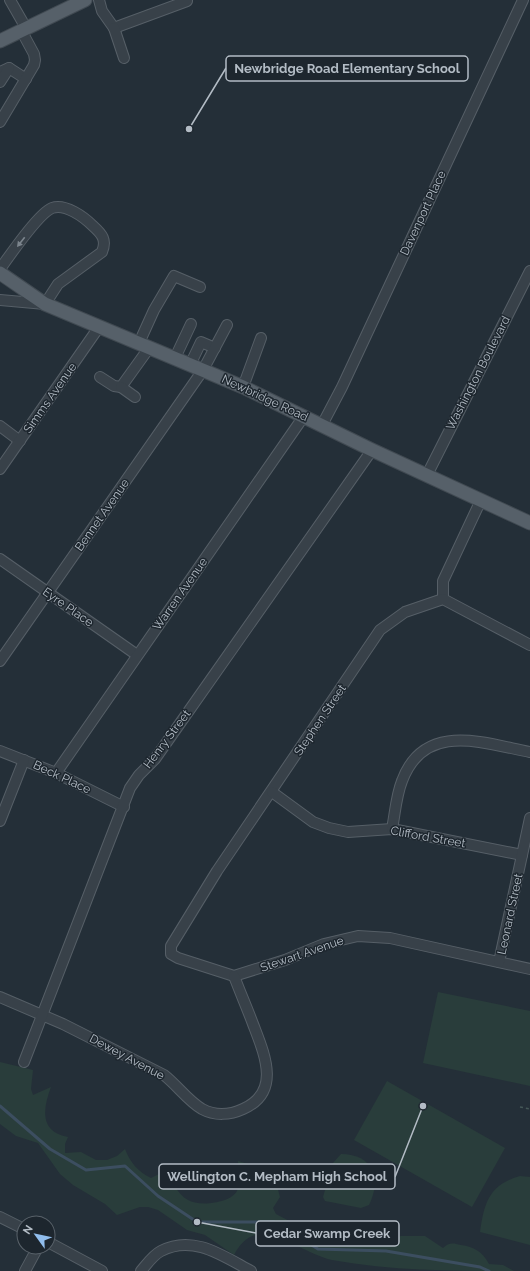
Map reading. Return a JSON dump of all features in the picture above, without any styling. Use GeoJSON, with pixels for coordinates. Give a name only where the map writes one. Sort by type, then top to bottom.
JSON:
{"type":"FeatureCollection","features":[{"type":"Feature","properties":{"kind":"main road"},"geometry":{"type":"LineString","coordinates":[[0,41],[84,0]]}},
{"type":"Feature","properties":{"kind":"main road","name":"Newbridge Road"},"geometry":{"type":"LineString","coordinates":[[0,273],[45,304],[243,387],[322,424],[372,450],[481,500],[529,520]]}},
{"type":"Feature","properties":{"kind":"street"},"geometry":{"type":"LineString","coordinates":[[0,122],[36,60],[24,29],[10,0]]}},
{"type":"Feature","properties":{"kind":"street"},"geometry":{"type":"LineString","coordinates":[[99,0],[102,11],[114,28],[124,58]]}},
{"type":"Feature","properties":{"kind":"street","name":"Davenport Place"},"geometry":{"type":"LineString","coordinates":[[322,424],[342,387],[522,0]]}},
{"type":"Feature","properties":{"kind":"street"},"geometry":{"type":"LineString","coordinates":[[114,28],[187,1]]}},
{"type":"Feature","properties":{"kind":"street"},"geometry":{"type":"LineString","coordinates":[[0,82],[4,70],[26,79]]}},
{"type":"Feature","properties":{"kind":"street"},"geometry":{"type":"LineString","coordinates":[[0,269],[42,216],[52,208],[61,206],[66,208],[91,224],[103,236],[105,244],[102,252],[58,284],[45,304],[0,300]]}},
{"type":"Feature","properties":{"kind":"street","name":"Washington Boulevard"},"geometry":{"type":"LineString","coordinates":[[427,475],[530,272]]}},
{"type":"Feature","properties":{"kind":"street"},"geometry":{"type":"LineString","coordinates":[[121,387],[144,346],[154,310],[174,276],[200,287]]}},
{"type":"Feature","properties":{"kind":"street"},"geometry":{"type":"LineString","coordinates":[[175,358],[191,324]]}},
{"type":"Feature","properties":{"kind":"street","name":"Bennet Avenue"},"geometry":{"type":"LineString","coordinates":[[0,660],[203,370],[227,325]]}},
{"type":"Feature","properties":{"kind":"street","name":"Simms Avenue"},"geometry":{"type":"LineString","coordinates":[[0,469],[99,327]]}},
{"type":"Feature","properties":{"kind":"street"},"geometry":{"type":"LineString","coordinates":[[243,387],[261,338]]}},
{"type":"Feature","properties":{"kind":"street"},"geometry":{"type":"LineString","coordinates":[[190,365],[201,342],[215,348]]}},
{"type":"Feature","properties":{"kind":"street"},"geometry":{"type":"LineString","coordinates":[[100,377],[114,386],[121,387],[135,397]]}},
{"type":"Feature","properties":{"kind":"street","name":"Warren Avenue"},"geometry":{"type":"LineString","coordinates":[[56,773],[304,416]]}},
{"type":"Feature","properties":{"kind":"street"},"geometry":{"type":"LineString","coordinates":[[0,426],[20,440]]}},
{"type":"Feature","properties":{"kind":"street","name":"Henry Street"},"geometry":{"type":"LineString","coordinates":[[24,1062],[124,807],[130,788],[139,775],[155,758],[372,450]]}},
{"type":"Feature","properties":{"kind":"street"},"geometry":{"type":"LineString","coordinates":[[481,500],[444,581],[443,599],[530,645]]}},
{"type":"Feature","properties":{"kind":"street","name":"Eyre Place"},"geometry":{"type":"LineString","coordinates":[[0,559],[137,655]]}},
{"type":"Feature","properties":{"kind":"street","name":"Stephen Street"},"geometry":{"type":"LineString","coordinates":[[234,976],[178,958],[171,954],[171,946],[217,871],[272,792],[380,630],[405,612],[443,599]]}},
{"type":"Feature","properties":{"kind":"street"},"geometry":{"type":"LineString","coordinates":[[392,829],[401,783],[406,772],[420,753],[435,744],[443,741],[467,740],[530,752]]}},
{"type":"Feature","properties":{"kind":"street","name":"Beck Place"},"geometry":{"type":"LineString","coordinates":[[0,751],[56,773],[124,807]]}},
{"type":"Feature","properties":{"kind":"street"},"geometry":{"type":"LineString","coordinates":[[0,821],[24,760]]}},
{"type":"Feature","properties":{"kind":"street","name":"Clifford Street"},"geometry":{"type":"LineString","coordinates":[[272,792],[313,822],[329,828],[348,832],[392,829],[522,855]]}},
{"type":"Feature","properties":{"kind":"street","name":"Leonard Street"},"geometry":{"type":"LineString","coordinates":[[499,962],[530,818]]}},
{"type":"Feature","properties":{"kind":"street","name":"Stewart Avenue"},"geometry":{"type":"LineString","coordinates":[[234,976],[285,960],[324,944],[358,936],[390,938],[530,969]]}},
{"type":"Feature","properties":{"kind":"street","name":"Dewey Avenue"},"geometry":{"type":"LineString","coordinates":[[0,997],[63,1024],[164,1075],[176,1084],[202,1109],[214,1114],[235,1113],[250,1106],[258,1098],[266,1082],[268,1066],[234,976]]}},
{"type":"Feature","properties":{"kind":"street"},"geometry":{"type":"LineString","coordinates":[[0,1217],[16,1226]]}},
{"type":"Feature","properties":{"kind":"street"},"geometry":{"type":"LineString","coordinates":[[141,1271],[160,1251],[179,1245],[195,1244],[213,1250],[251,1271]]}},
{"type":"Feature","properties":{"kind":"street"},"geometry":{"type":"LineString","coordinates":[[56,1247],[87,1268],[102,1271]]}},
{"type":"Feature","properties":{"kind":"street"},"geometry":{"type":"LineString","coordinates":[[25,1271],[34,1255]]}},
{"type":"Feature","properties":{"kind":"path"},"geometry":{"type":"LineString","coordinates":[[520,1107],[530,1109]]}},
{"type":"Feature","properties":{"kind":"green space"},"geometry":{"type":"Polygon","coordinates":[[[438,992],[530,1011],[530,1086],[423,1063],[438,992]]]}},
{"type":"Feature","properties":{"kind":"green space"},"geometry":{"type":"Polygon","coordinates":[[[0,1062],[33,1070],[31,1089],[33,1095],[51,1087],[46,1103],[46,1118],[48,1125],[52,1130],[68,1137],[65,1144],[65,1153],[81,1152],[96,1160],[107,1160],[117,1156],[125,1149],[129,1158],[142,1173],[151,1178],[167,1170],[175,1187],[181,1194],[188,1200],[199,1203],[214,1203],[234,1195],[239,1184],[238,1161],[248,1164],[260,1174],[272,1177],[276,1182],[280,1197],[273,1208],[276,1214],[295,1224],[325,1236],[358,1234],[378,1242],[401,1236],[425,1236],[443,1248],[453,1243],[474,1248],[484,1256],[489,1264],[503,1265],[514,1271],[423,1270],[355,1264],[332,1260],[279,1238],[264,1234],[250,1237],[242,1243],[234,1255],[205,1235],[187,1230],[158,1210],[148,1207],[140,1207],[117,1215],[105,1204],[73,1185],[60,1174],[38,1143],[16,1136],[0,1124],[0,1062]]]}},
{"type":"Feature","properties":{"kind":"green space"},"geometry":{"type":"Polygon","coordinates":[[[387,1081],[505,1148],[472,1207],[354,1140],[387,1081]]]}},
{"type":"Feature","properties":{"kind":"green space"},"geometry":{"type":"Polygon","coordinates":[[[341,1154],[361,1158],[372,1170],[375,1186],[369,1205],[361,1208],[325,1201],[323,1197],[333,1163],[341,1154]]]}},
{"type":"Feature","properties":{"kind":"green space"},"geometry":{"type":"Polygon","coordinates":[[[520,1176],[530,1177],[530,1245],[480,1232],[486,1204],[490,1196],[501,1184],[520,1176]]]}},
{"type":"Feature","properties":{"kind":"waterway"},"geometry":{"type":"LineString","coordinates":[[0,1106],[50,1149],[86,1170],[125,1166],[158,1196],[197,1222],[274,1222],[318,1249],[386,1251],[480,1267],[489,1271]]}},
{"type":"Feature","properties":{"kind":"place","name":"Newbridge Road Elementary School"},"geometry":{"type":"Point","coordinates":[189,129]}},
{"type":"Feature","properties":{"kind":"place","name":"Wellington C. Mepham High School"},"geometry":{"type":"Point","coordinates":[423,1106]}},
{"type":"Feature","properties":{"kind":"place","name":"Cedar Swamp Creek"},"geometry":{"type":"Point","coordinates":[197,1222]}}]}
